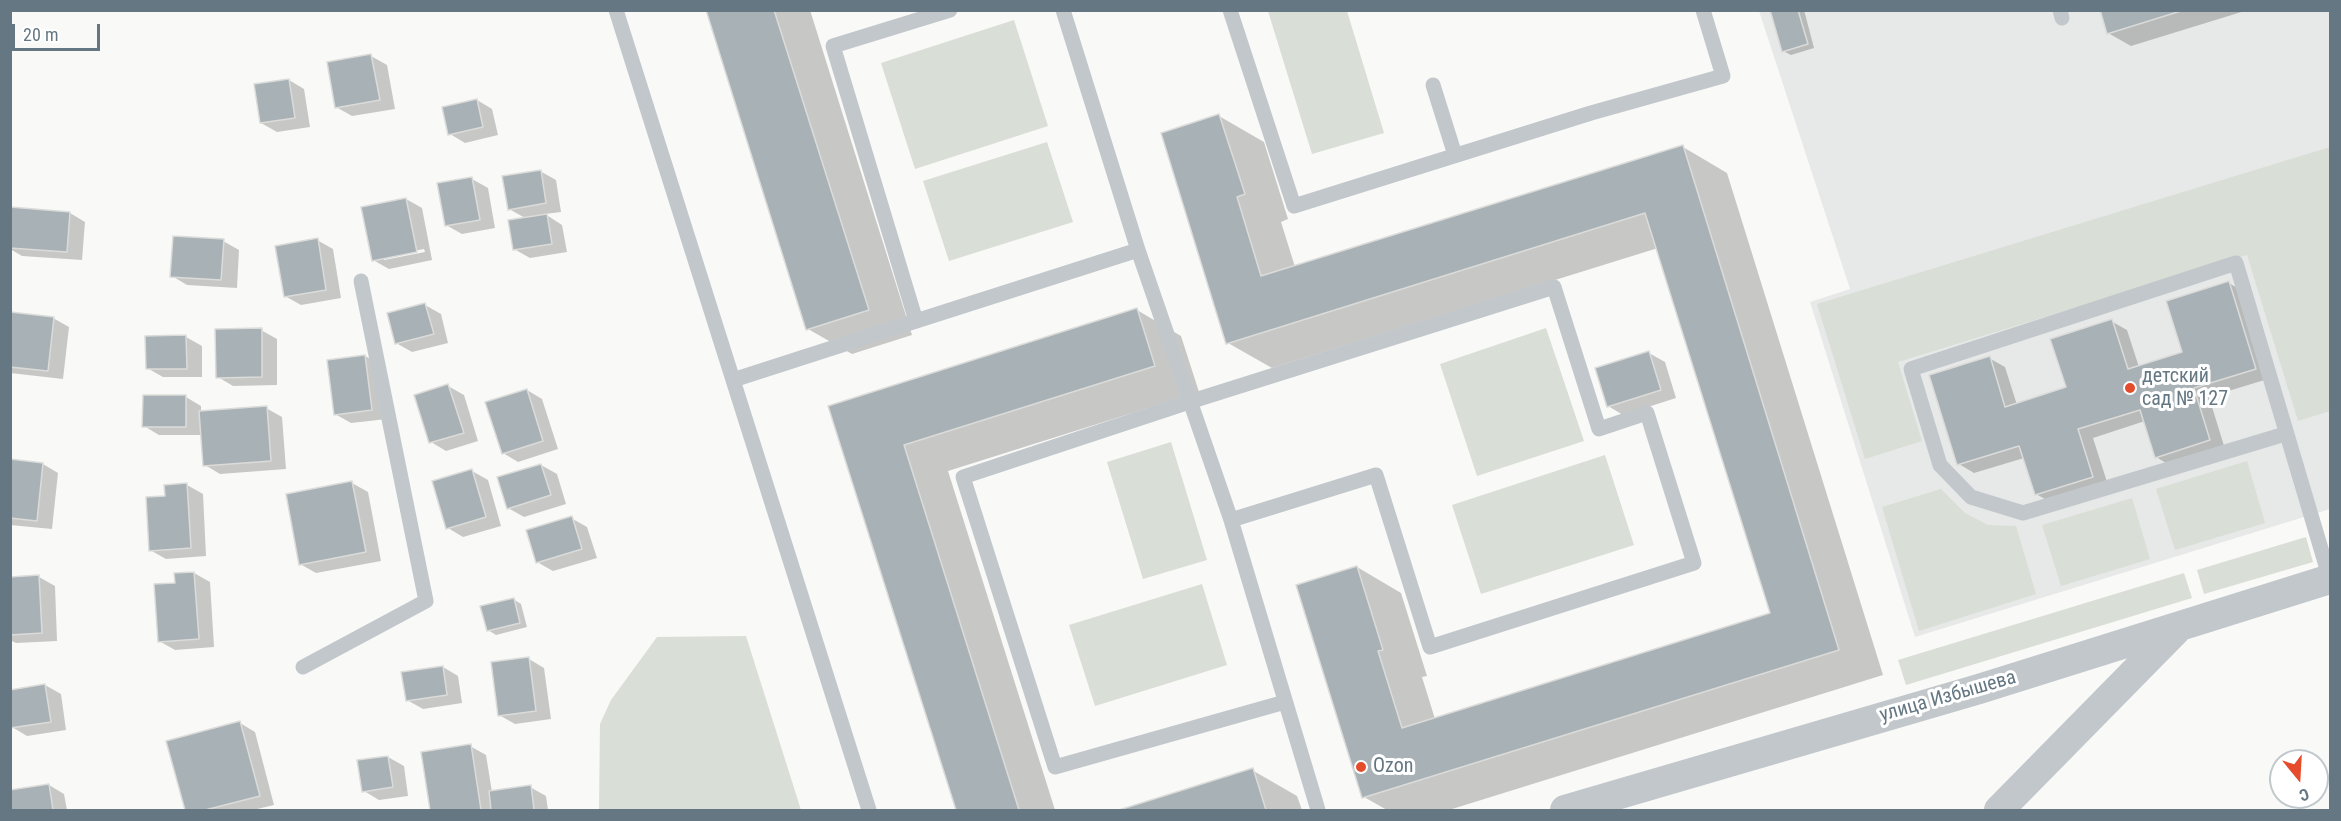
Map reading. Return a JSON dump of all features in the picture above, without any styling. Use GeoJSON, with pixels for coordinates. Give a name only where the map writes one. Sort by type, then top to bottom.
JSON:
{"type":"FeatureCollection","features":[{"type":"Feature","properties":{"kind":"street","name":"улица Избышева"},"geometry":{"type":"LineString","coordinates":[[1565,810],[1979,689],[2330,579]]}},
{"type":"Feature","properties":{"kind":"street"},"geometry":{"type":"LineString","coordinates":[[1999,810],[2178,628]]}},
{"type":"Feature","properties":{"kind":"lane"},"geometry":{"type":"LineString","coordinates":[[616,10],[869,810]]}},
{"type":"Feature","properties":{"kind":"lane"},"geometry":{"type":"LineString","coordinates":[[916,321],[833,46],[950,10]]}},
{"type":"Feature","properties":{"kind":"lane"},"geometry":{"type":"LineString","coordinates":[[1063,10],[1138,250],[1231,520],[1318,810]]}},
{"type":"Feature","properties":{"kind":"lane"},"geometry":{"type":"LineString","coordinates":[[1230,10],[1294,206],[1591,113],[1723,76],[1703,10]]}},
{"type":"Feature","properties":{"kind":"lane"},"geometry":{"type":"LineString","coordinates":[[1433,85],[1455,155]]}},
{"type":"Feature","properties":{"kind":"lane"},"geometry":{"type":"LineString","coordinates":[[734,380],[1138,250]]}},
{"type":"Feature","properties":{"kind":"lane"},"geometry":{"type":"LineString","coordinates":[[2285,434],[2024,513],[1971,497],[1940,465],[1911,369],[2236,263],[2330,579]]}},
{"type":"Feature","properties":{"kind":"lane"},"geometry":{"type":"LineString","coordinates":[[303,667],[426,601],[361,281]]}},
{"type":"Feature","properties":{"kind":"lane"},"geometry":{"type":"LineString","coordinates":[[1231,520],[1376,475],[1430,647],[1694,563],[1647,413],[1599,429],[1554,287],[1189,402],[963,477],[1055,767],[1285,702]]}},
{"type":"Feature","properties":{"kind":"shaded area"},"geometry":{"type":"Polygon","coordinates":[[[1268,11],[1347,11],[1384,133],[1312,154],[1268,11]]]}},
{"type":"Feature","properties":{"kind":"shaded area"},"geometry":{"type":"Polygon","coordinates":[[[1759,11],[2330,11],[2330,509],[1915,637],[1810,302],[1850,289],[1759,11]]]}},
{"type":"Feature","properties":{"kind":"shaded area"},"geometry":{"type":"Polygon","coordinates":[[[1014,20],[1048,126],[915,169],[881,63],[1014,20]]]}},
{"type":"Feature","properties":{"kind":"shaded area"},"geometry":{"type":"Polygon","coordinates":[[[1047,142],[1073,222],[949,261],[923,181],[1047,142]]]}},
{"type":"Feature","properties":{"kind":"shaded area"},"geometry":{"type":"Polygon","coordinates":[[[2330,147],[2330,411],[2298,421],[2247,255],[1898,362],[1922,441],[1865,459],[1817,304],[2330,147]]]}},
{"type":"Feature","properties":{"kind":"shaded area"},"geometry":{"type":"Polygon","coordinates":[[[1546,328],[1584,441],[1477,476],[1440,364],[1546,328]]]}},
{"type":"Feature","properties":{"kind":"shaded area"},"geometry":{"type":"Polygon","coordinates":[[[1171,442],[1207,560],[1143,579],[1107,462],[1171,442]]]}},
{"type":"Feature","properties":{"kind":"shaded area"},"geometry":{"type":"Polygon","coordinates":[[[1605,455],[1634,545],[1481,594],[1452,505],[1605,455]]]}},
{"type":"Feature","properties":{"kind":"shaded area"},"geometry":{"type":"Polygon","coordinates":[[[2247,461],[2265,523],[2175,550],[2156,489],[2247,461]]]}},
{"type":"Feature","properties":{"kind":"shaded area"},"geometry":{"type":"Polygon","coordinates":[[[1941,489],[1965,513],[1988,525],[2016,526],[2036,594],[1919,631],[1882,507],[1941,489]]]}},
{"type":"Feature","properties":{"kind":"shaded area"},"geometry":{"type":"Polygon","coordinates":[[[2132,498],[2150,559],[2061,586],[2042,525],[2132,498]]]}},
{"type":"Feature","properties":{"kind":"shaded area"},"geometry":{"type":"Polygon","coordinates":[[[2306,537],[2313,562],[2204,594],[2197,570],[2306,537]]]}},
{"type":"Feature","properties":{"kind":"shaded area"},"geometry":{"type":"Polygon","coordinates":[[[2184,573],[2192,598],[1906,685],[1898,660],[2184,573]]]}},
{"type":"Feature","properties":{"kind":"shaded area"},"geometry":{"type":"Polygon","coordinates":[[[1202,584],[1227,665],[1095,706],[1069,625],[1202,584]]]}},
{"type":"Feature","properties":{"kind":"shaded area"},"geometry":{"type":"Polygon","coordinates":[[[746,636],[801,810],[599,810],[600,724],[611,700],[657,637],[746,636]]]}},
{"type":"Feature","properties":{"kind":"building"},"geometry":{"type":"Polygon","coordinates":[[[706,10],[774,10],[869,310],[806,330],[706,10]]]}},
{"type":"Feature","properties":{"kind":"building"},"geometry":{"type":"Polygon","coordinates":[[[1770,10],[1798,10],[1808,44],[1782,52],[1770,10]]]}},
{"type":"Feature","properties":{"kind":"building"},"geometry":{"type":"Polygon","coordinates":[[[2100,10],[2184,10],[2107,34],[2100,10]]]}},
{"type":"Feature","properties":{"kind":"building"},"geometry":{"type":"Polygon","coordinates":[[[371,54],[380,100],[335,108],[327,62],[371,54]]]}},
{"type":"Feature","properties":{"kind":"building"},"geometry":{"type":"Polygon","coordinates":[[[289,79],[295,118],[260,123],[254,84],[289,79]]]}},
{"type":"Feature","properties":{"kind":"building"},"geometry":{"type":"Polygon","coordinates":[[[477,99],[483,127],[448,135],[442,107],[477,99]]]}},
{"type":"Feature","properties":{"kind":"building"},"geometry":{"type":"Polygon","coordinates":[[[1219,114],[1245,194],[1237,197],[1261,276],[1683,145],[1839,650],[1362,798],[1296,585],[1357,566],[1383,650],[1378,651],[1402,728],[1770,613],[1645,213],[1226,344],[1161,133],[1219,114]]]}},
{"type":"Feature","properties":{"kind":"building"},"geometry":{"type":"Polygon","coordinates":[[[541,170],[546,203],[508,210],[502,176],[541,170]]]}},
{"type":"Feature","properties":{"kind":"building"},"geometry":{"type":"Polygon","coordinates":[[[472,177],[480,220],[445,226],[437,183],[472,177]]]}},
{"type":"Feature","properties":{"kind":"building"},"geometry":{"type":"Polygon","coordinates":[[[406,198],[417,252],[372,261],[361,207],[406,198]]]}},
{"type":"Feature","properties":{"kind":"building"},"geometry":{"type":"Polygon","coordinates":[[[10,207],[70,212],[67,252],[10,248],[10,207]]]}},
{"type":"Feature","properties":{"kind":"building"},"geometry":{"type":"Polygon","coordinates":[[[547,214],[552,244],[513,250],[508,220],[547,214]]]}},
{"type":"Feature","properties":{"kind":"building"},"geometry":{"type":"Polygon","coordinates":[[[173,236],[224,239],[221,280],[170,277],[173,236]]]}},
{"type":"Feature","properties":{"kind":"building"},"geometry":{"type":"Polygon","coordinates":[[[318,238],[326,290],[284,297],[275,246],[318,238]]]}},
{"type":"Feature","properties":{"kind":"building","name":"детский сад № 127"},"geometry":{"type":"Polygon","coordinates":[[[2229,281],[2256,369],[2194,388],[2210,440],[2155,458],[2140,410],[2078,429],[2093,477],[2035,495],[2019,446],[1957,465],[1929,375],[1990,356],[2005,407],[2066,387],[2050,339],[2112,319],[2128,369],[2182,352],[2166,301],[2229,281]]]}},
{"type":"Feature","properties":{"kind":"building"},"geometry":{"type":"Polygon","coordinates":[[[425,303],[434,334],[395,344],[387,313],[425,303]]]}},
{"type":"Feature","properties":{"kind":"building"},"geometry":{"type":"Polygon","coordinates":[[[1137,308],[1155,366],[904,445],[1019,810],[956,810],[828,406],[1137,308]]]}},
{"type":"Feature","properties":{"kind":"building"},"geometry":{"type":"Polygon","coordinates":[[[10,312],[54,317],[48,371],[10,367],[10,312]]]}},
{"type":"Feature","properties":{"kind":"building"},"geometry":{"type":"Polygon","coordinates":[[[262,328],[262,377],[216,378],[215,329],[262,328]]]}},
{"type":"Feature","properties":{"kind":"building"},"geometry":{"type":"Polygon","coordinates":[[[186,335],[187,369],[146,369],[145,336],[186,335]]]}},
{"type":"Feature","properties":{"kind":"building"},"geometry":{"type":"Polygon","coordinates":[[[1649,351],[1661,390],[1607,407],[1595,368],[1649,351]]]}},
{"type":"Feature","properties":{"kind":"building"},"geometry":{"type":"Polygon","coordinates":[[[365,355],[372,410],[334,415],[327,360],[365,355]]]}},
{"type":"Feature","properties":{"kind":"building"},"geometry":{"type":"Polygon","coordinates":[[[448,384],[464,433],[429,443],[414,395],[448,384]]]}},
{"type":"Feature","properties":{"kind":"building"},"geometry":{"type":"Polygon","coordinates":[[[527,389],[543,441],[502,454],[485,402],[527,389]]]}},
{"type":"Feature","properties":{"kind":"building"},"geometry":{"type":"Polygon","coordinates":[[[143,395],[186,395],[186,427],[142,427],[143,395]]]}},
{"type":"Feature","properties":{"kind":"building"},"geometry":{"type":"Polygon","coordinates":[[[267,406],[271,461],[203,466],[199,411],[267,406]]]}},
{"type":"Feature","properties":{"kind":"building"},"geometry":{"type":"Polygon","coordinates":[[[10,459],[43,463],[37,521],[10,518],[10,459]]]}},
{"type":"Feature","properties":{"kind":"building"},"geometry":{"type":"Polygon","coordinates":[[[541,464],[551,495],[507,509],[497,477],[541,464]]]}},
{"type":"Feature","properties":{"kind":"building"},"geometry":{"type":"Polygon","coordinates":[[[472,469],[486,517],[446,529],[432,481],[472,469]]]}},
{"type":"Feature","properties":{"kind":"building"},"geometry":{"type":"Polygon","coordinates":[[[352,481],[366,552],[299,565],[286,494],[352,481]]]}},
{"type":"Feature","properties":{"kind":"building"},"geometry":{"type":"Polygon","coordinates":[[[187,483],[191,548],[149,551],[146,497],[165,496],[164,485],[187,483]]]}},
{"type":"Feature","properties":{"kind":"building"},"geometry":{"type":"Polygon","coordinates":[[[572,516],[582,549],[536,563],[526,530],[572,516]]]}},
{"type":"Feature","properties":{"kind":"building"},"geometry":{"type":"Polygon","coordinates":[[[194,572],[199,639],[158,642],[154,584],[175,583],[174,573],[194,572]]]}},
{"type":"Feature","properties":{"kind":"building"},"geometry":{"type":"Polygon","coordinates":[[[39,575],[42,633],[10,635],[10,577],[39,575]]]}},
{"type":"Feature","properties":{"kind":"building"},"geometry":{"type":"Polygon","coordinates":[[[514,598],[520,623],[487,631],[480,606],[514,598]]]}},
{"type":"Feature","properties":{"kind":"building"},"geometry":{"type":"Polygon","coordinates":[[[529,657],[536,711],[498,716],[491,662],[529,657]]]}},
{"type":"Feature","properties":{"kind":"building"},"geometry":{"type":"Polygon","coordinates":[[[443,666],[447,695],[406,701],[401,672],[443,666]]]}},
{"type":"Feature","properties":{"kind":"building"},"geometry":{"type":"Polygon","coordinates":[[[45,684],[51,722],[10,728],[10,690],[45,684]]]}},
{"type":"Feature","properties":{"kind":"building"},"geometry":{"type":"Polygon","coordinates":[[[240,721],[260,796],[205,810],[185,810],[166,741],[240,721]]]}},
{"type":"Feature","properties":{"kind":"building"},"geometry":{"type":"Polygon","coordinates":[[[471,744],[481,810],[430,810],[421,752],[471,744]]]}},
{"type":"Feature","properties":{"kind":"building"},"geometry":{"type":"Polygon","coordinates":[[[388,756],[393,787],[362,792],[357,760],[388,756]]]}},
{"type":"Feature","properties":{"kind":"building"},"geometry":{"type":"Polygon","coordinates":[[[1253,768],[1266,810],[1119,810],[1253,768]]]}},
{"type":"Feature","properties":{"kind":"building"},"geometry":{"type":"Polygon","coordinates":[[[49,784],[53,810],[10,810],[10,790],[49,784]]]}},
{"type":"Feature","properties":{"kind":"building"},"geometry":{"type":"Polygon","coordinates":[[[531,785],[534,810],[491,810],[489,791],[531,785]]]}},
{"type":"Feature","properties":{"kind":"place","name":"детский сад № 127"},"geometry":{"type":"Point","coordinates":[2130,388]}},
{"type":"Feature","properties":{"kind":"place","name":"Ozon"},"geometry":{"type":"Point","coordinates":[1361,767]}}]}
